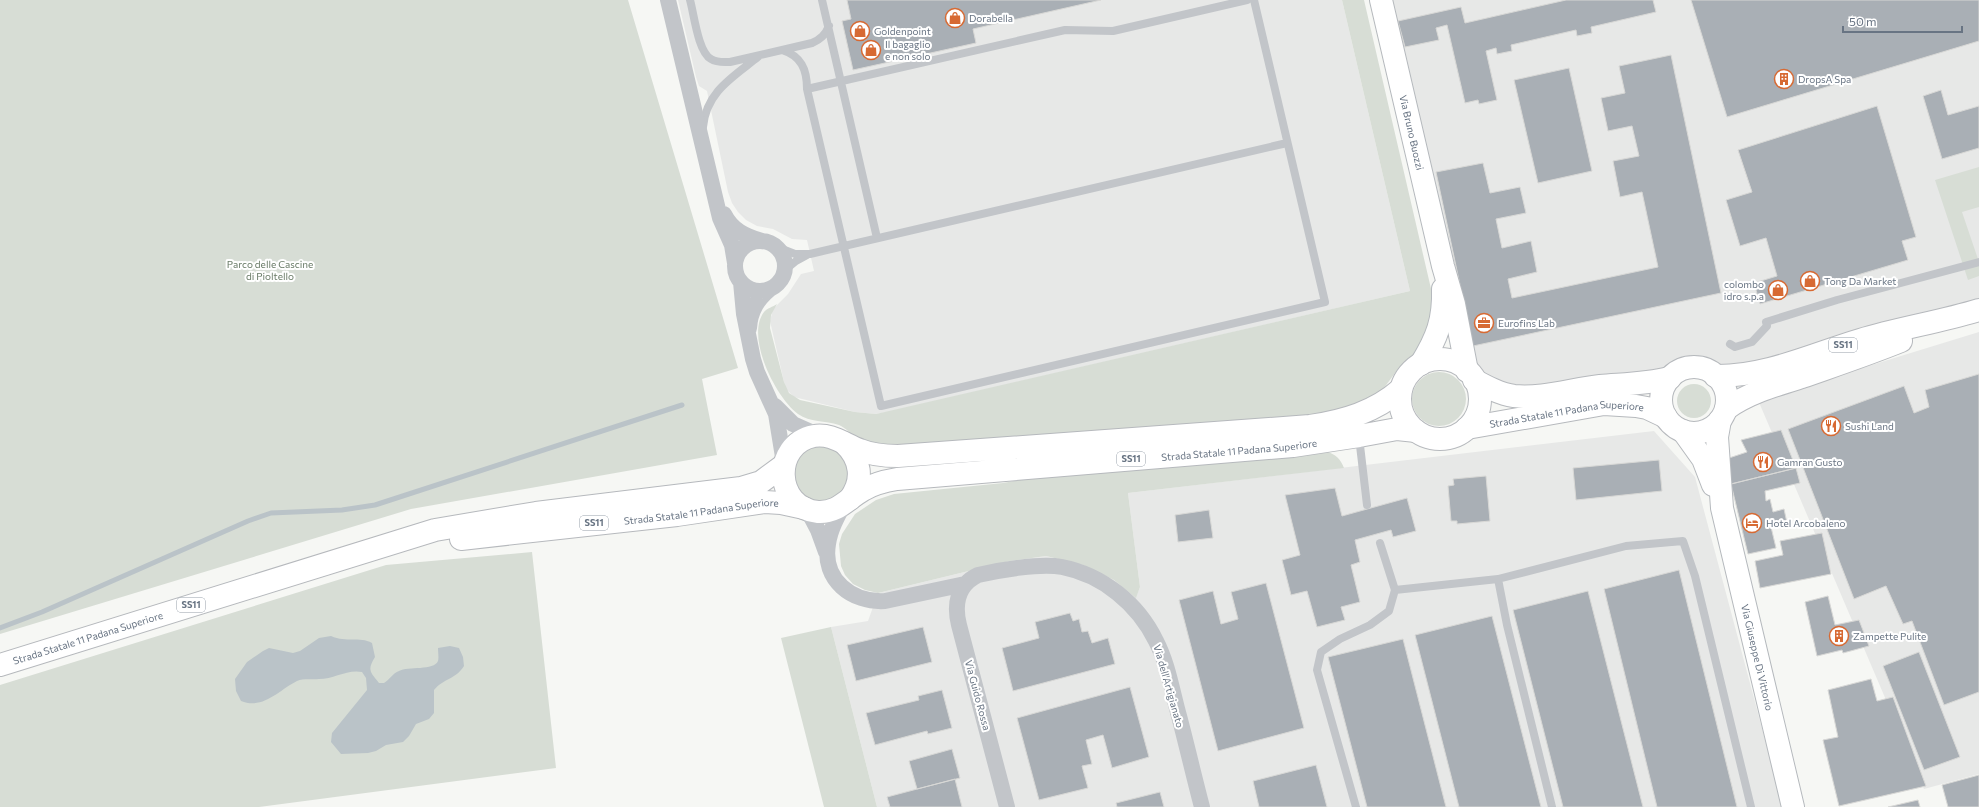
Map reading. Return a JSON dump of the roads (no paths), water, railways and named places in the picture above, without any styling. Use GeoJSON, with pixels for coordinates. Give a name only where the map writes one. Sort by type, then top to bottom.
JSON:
{"type":"FeatureCollection","features":[{"type":"Feature","properties":{"kind":"main road","name":"Via Bruno Buozzi"},"geometry":{"type":"LineString","coordinates":[[1381,0],[1443,266],[1471,375]]}},
{"type":"Feature","properties":{"kind":"main road","name":"Via Bruno Buozzi"},"geometry":{"type":"LineString","coordinates":[[1421,364],[1436,339],[1441,318],[1443,305],[1443,266]]}},
{"type":"Feature","properties":{"kind":"main road","name":"SS11"},"geometry":{"type":"LineString","coordinates":[[1421,364],[1433,360],[1445,360],[1457,364],[1471,375],[1501,393],[1514,396],[1530,396],[1600,386],[1638,385],[1670,378],[1679,372],[1690,368],[1700,368],[1715,376],[1733,376],[1765,370],[1862,339],[1975,311]]}},
{"type":"Feature","properties":{"kind":"main road","name":"SS11"},"geometry":{"type":"LineString","coordinates":[[1683,431],[1692,433],[1706,431],[1736,402],[1768,388],[1868,355],[1975,311]]}},
{"type":"Feature","properties":{"kind":"main road","name":"Strada Statale 11 Padana Superiore"},"geometry":{"type":"LineString","coordinates":[[1416,431],[1404,417],[1400,403],[1401,389],[1410,372],[1421,364]]}},
{"type":"Feature","properties":{"kind":"main road","name":"Strada Statale 11 Padana Superiore"},"geometry":{"type":"LineString","coordinates":[[382,546],[671,516],[765,502],[781,503],[816,511],[828,511],[847,502],[870,486],[897,479],[1293,446],[1359,436],[1397,428],[1416,431],[1427,437],[1439,439],[1451,437],[1467,428],[1472,423],[1478,409],[1479,394],[1471,375]]}},
{"type":"Feature","properties":{"kind":"main road"},"geometry":{"type":"LineString","coordinates":[[1715,376],[1725,391],[1723,414]]}},
{"type":"Feature","properties":{"kind":"main road"},"geometry":{"type":"LineString","coordinates":[[1666,417],[1662,405],[1662,393],[1670,378]]}},
{"type":"Feature","properties":{"kind":"main road","name":"Strada Statale 11 Padana Superiore"},"geometry":{"type":"LineString","coordinates":[[806,508],[794,500],[786,490],[783,478],[784,464],[788,454],[797,444],[808,438],[820,436],[832,437],[873,454],[898,456],[1310,426],[1334,422],[1373,408],[1380,405],[1401,389]]}},
{"type":"Feature","properties":{"kind":"main road","name":"Strada Statale 11 Padana Superiore"},"geometry":{"type":"LineString","coordinates":[[1467,428],[1604,404],[1647,408],[1666,417],[1673,426],[1683,431]]}},
{"type":"Feature","properties":{"kind":"main road","name":"Via Giuseppe Di Vittorio"},"geometry":{"type":"LineString","coordinates":[[1722,508],[1717,437],[1723,414]]}},
{"type":"Feature","properties":{"kind":"main road","name":"Via Giuseppe Di Vittorio"},"geometry":{"type":"LineString","coordinates":[[1683,431],[1703,459],[1722,508],[1793,807]]}},
{"type":"Feature","properties":{"kind":"main road"},"geometry":{"type":"LineString","coordinates":[[844,443],[856,457],[859,469],[858,482],[847,502]]}},
{"type":"Feature","properties":{"kind":"main road","name":"Strada Statale 11 Padana Superiore"},"geometry":{"type":"LineString","coordinates":[[0,665],[436,530],[503,517],[741,488],[761,482],[784,464]]}},
{"type":"Feature","properties":{"kind":"street"},"geometry":{"type":"LineString","coordinates":[[668,0],[723,226],[734,251],[737,276],[741,282],[754,290],[770,289]]}},
{"type":"Feature","properties":{"kind":"street"},"geometry":{"type":"LineString","coordinates":[[715,194],[725,216],[732,226],[747,237],[777,247],[785,262],[785,270],[782,278],[758,301],[751,314],[750,345]]}},
{"type":"Feature","properties":{"kind":"street"},"geometry":{"type":"LineString","coordinates":[[735,263],[741,250],[754,242],[762,241]]}},
{"type":"Feature","properties":{"kind":"street"},"geometry":{"type":"LineString","coordinates":[[741,282],[744,314],[750,345],[757,372],[778,422],[784,464]]}},
{"type":"Feature","properties":{"kind":"street"},"geometry":{"type":"LineString","coordinates":[[768,396],[788,420],[799,427],[820,436]]}},
{"type":"Feature","properties":{"kind":"street"},"geometry":{"type":"LineString","coordinates":[[827,555],[830,534],[847,502]]}},
{"type":"Feature","properties":{"kind":"street","name":"Via dell'Artigianato"},"geometry":{"type":"LineString","coordinates":[[806,508],[818,530],[827,555],[830,570],[840,586],[848,594],[872,602],[885,601],[965,584],[975,576],[982,574],[1038,566],[1062,567],[1076,570],[1101,581],[1128,603],[1148,626],[1160,649],[1202,807]]}},
{"type":"Feature","properties":{"kind":"street","name":"Via Guido Rossa"},"geometry":{"type":"LineString","coordinates":[[965,584],[959,596],[956,612],[1007,807]]}},
{"type":"Feature","properties":{"kind":"lane"},"geometry":{"type":"LineString","coordinates":[[690,0],[701,47],[711,60],[720,62],[730,62],[819,40],[825,34],[829,26]]}},
{"type":"Feature","properties":{"kind":"lane"},"geometry":{"type":"LineString","coordinates":[[822,0],[877,238]]}},
{"type":"Feature","properties":{"kind":"lane"},"geometry":{"type":"LineString","coordinates":[[808,89],[1064,30],[1113,31],[1248,0]]}},
{"type":"Feature","properties":{"kind":"lane"},"geometry":{"type":"LineString","coordinates":[[782,50],[788,52],[800,61],[806,72],[808,89],[881,406],[1325,302],[1254,0]]}},
{"type":"Feature","properties":{"kind":"lane"},"geometry":{"type":"LineString","coordinates":[[702,139],[707,107],[713,96],[721,86],[761,55]]}},
{"type":"Feature","properties":{"kind":"lane"},"geometry":{"type":"LineString","coordinates":[[777,247],[795,254],[810,254],[1287,143]]}},
{"type":"Feature","properties":{"kind":"lane"},"geometry":{"type":"LineString","coordinates":[[785,270],[796,261],[810,254]]}},
{"type":"Feature","properties":{"kind":"lane"},"geometry":{"type":"LineString","coordinates":[[1730,344],[1735,346],[1752,342],[1767,326],[1766,322],[1837,300],[1979,262]]}},
{"type":"Feature","properties":{"kind":"lane"},"geometry":{"type":"LineString","coordinates":[[1359,436],[1367,505]]}},
{"type":"Feature","properties":{"kind":"lane"},"geometry":{"type":"LineString","coordinates":[[1396,590],[1498,579],[1626,546],[1682,541],[1695,576],[1751,807]]}},
{"type":"Feature","properties":{"kind":"lane"},"geometry":{"type":"LineString","coordinates":[[1356,807],[1317,670],[1321,652],[1340,639],[1370,625],[1389,611],[1396,590],[1380,543]]}},
{"type":"Feature","properties":{"kind":"lane"},"geometry":{"type":"LineString","coordinates":[[1498,579],[1507,625],[1552,807]]}},
{"type":"Feature","properties":{"kind":"waterway"},"geometry":{"type":"LineString","coordinates":[[0,628],[42,612],[248,521],[271,513],[342,510],[375,505],[682,405]]}},
{"type":"Feature","properties":{"kind":"place","name":"Dorabella"},"geometry":{"type":"Point","coordinates":[955,18]}},
{"type":"Feature","properties":{"kind":"place","name":"Goldenpoint"},"geometry":{"type":"Point","coordinates":[860,31]}},
{"type":"Feature","properties":{"kind":"place","name":"Il bagaglio e non solo"},"geometry":{"type":"Point","coordinates":[871,50]}},
{"type":"Feature","properties":{"kind":"place","name":"DropsA Spa"},"geometry":{"type":"Point","coordinates":[1784,79]}},
{"type":"Feature","properties":{"kind":"place","name":"Tong Da Market"},"geometry":{"type":"Point","coordinates":[1810,281]}},
{"type":"Feature","properties":{"kind":"place","name":"colombo idro s.p.a"},"geometry":{"type":"Point","coordinates":[1778,290]}},
{"type":"Feature","properties":{"kind":"place","name":"Eurofins Lab"},"geometry":{"type":"Point","coordinates":[1484,323]}},
{"type":"Feature","properties":{"kind":"place","name":"Sushi Land"},"geometry":{"type":"Point","coordinates":[1831,426]}},
{"type":"Feature","properties":{"kind":"place","name":"Gamran Gusto"},"geometry":{"type":"Point","coordinates":[1763,462]}},
{"type":"Feature","properties":{"kind":"place","name":"Hotel Arcobaleno"},"geometry":{"type":"Point","coordinates":[1752,523]}},
{"type":"Feature","properties":{"kind":"place","name":"Zampette Pulite"},"geometry":{"type":"Point","coordinates":[1839,636]}},
{"type":"Feature","properties":{"kind":"park label","name":"Parco delle Cascine di Pioltello"},"geometry":{"type":"Point","coordinates":[270,270]}}]}
